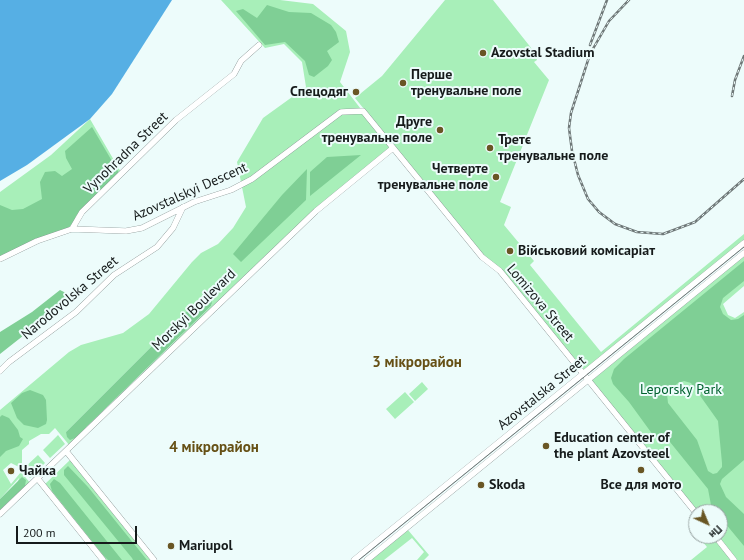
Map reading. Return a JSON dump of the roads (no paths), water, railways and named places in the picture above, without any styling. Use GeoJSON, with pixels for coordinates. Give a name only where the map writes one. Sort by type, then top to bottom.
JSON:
{"type":"FeatureCollection","features":[{"type":"Feature","properties":{"kind":"street","name":"Vynohradna Street"},"geometry":{"type":"LineString","coordinates":[[72,229],[82,212],[176,120],[234,74],[241,61],[259,45]]}},
{"type":"Feature","properties":{"kind":"street","name":"Azovstalskyi Descent"},"geometry":{"type":"LineString","coordinates":[[72,229],[133,230],[142,228],[202,198],[231,190],[252,179],[342,112],[363,111]]}},
{"type":"Feature","properties":{"kind":"street","name":"Lomizova Street"},"geometry":{"type":"LineString","coordinates":[[363,111],[482,258],[500,271],[689,504]]}},
{"type":"Feature","properties":{"kind":"street","name":"Morskyi Boulevard"},"geometry":{"type":"LineString","coordinates":[[0,514],[316,211],[393,148]]}},
{"type":"Feature","properties":{"kind":"street","name":"Narodovolska Street"},"geometry":{"type":"LineString","coordinates":[[0,371],[9,362],[76,312],[114,275],[157,247],[173,228],[183,207]]}},
{"type":"Feature","properties":{"kind":"street"},"geometry":{"type":"LineString","coordinates":[[0,259],[37,241],[72,229]]}},
{"type":"Feature","properties":{"kind":"street","name":"Azovstalska Street"},"geometry":{"type":"LineString","coordinates":[[354,560],[744,243]]}},
{"type":"Feature","properties":{"kind":"street","name":"Azovstalska Street"},"geometry":{"type":"LineString","coordinates":[[367,560],[744,253]]}},
{"type":"Feature","properties":{"kind":"street"},"geometry":{"type":"LineString","coordinates":[[66,451],[154,560]]}},
{"type":"Feature","properties":{"kind":"street"},"geometry":{"type":"LineString","coordinates":[[38,479],[103,560]]}},
{"type":"Feature","properties":{"kind":"street"},"geometry":{"type":"LineString","coordinates":[[721,544],[734,560]]}},
{"type":"Feature","properties":{"kind":"water"},"geometry":{"type":"Polygon","coordinates":[[[0,0],[172,0],[112,94],[90,119],[27,165],[0,181],[0,0]]]}},
{"type":"Feature","properties":{"kind":"tram line"},"geometry":{"type":"LineString","coordinates":[[359,560],[744,247]]}},
{"type":"Feature","properties":{"kind":"railway"},"geometry":{"type":"LineString","coordinates":[[590,45],[607,0]]}},
{"type":"Feature","properties":{"kind":"railway"},"geometry":{"type":"LineString","coordinates":[[629,0],[609,21],[590,54],[571,113],[569,128],[572,151],[578,175],[588,199],[599,212],[615,224],[637,232],[663,234],[695,222],[744,179]]}},
{"type":"Feature","properties":{"kind":"railway"},"geometry":{"type":"LineString","coordinates":[[732,96],[735,80],[744,56]]}},
{"type":"Feature","properties":{"kind":"place","name":"Azovstal Stadium"},"geometry":{"type":"Point","coordinates":[483,53]}},
{"type":"Feature","properties":{"kind":"place","name":"Перше тренувальне поле"},"geometry":{"type":"Point","coordinates":[403,83]}},
{"type":"Feature","properties":{"kind":"place","name":"Спецодяг"},"geometry":{"type":"Point","coordinates":[356,92]}},
{"type":"Feature","properties":{"kind":"place","name":"Друге тренувальне поле"},"geometry":{"type":"Point","coordinates":[440,130]}},
{"type":"Feature","properties":{"kind":"place","name":"Третє тренувальне поле"},"geometry":{"type":"Point","coordinates":[490,148]}},
{"type":"Feature","properties":{"kind":"place","name":"Четверте тренувальне поле"},"geometry":{"type":"Point","coordinates":[496,177]}},
{"type":"Feature","properties":{"kind":"place","name":"Військовий комісаріат"},"geometry":{"type":"Point","coordinates":[510,251]}},
{"type":"Feature","properties":{"kind":"place","name":"Education center of the plant Azovsteel"},"geometry":{"type":"Point","coordinates":[546,446]}},
{"type":"Feature","properties":{"kind":"place","name":"Все для мото"},"geometry":{"type":"Point","coordinates":[641,470]}},
{"type":"Feature","properties":{"kind":"place","name":"Чайка"},"geometry":{"type":"Point","coordinates":[11,471]}},
{"type":"Feature","properties":{"kind":"place","name":"Skoda"},"geometry":{"type":"Point","coordinates":[481,485]}},
{"type":"Feature","properties":{"kind":"place","name":"Mariupol"},"geometry":{"type":"Point","coordinates":[171,546]}},
{"type":"Feature","properties":{"kind":"district","name":"3 мікрорайон"},"geometry":{"type":"Point","coordinates":[417,363]}},
{"type":"Feature","properties":{"kind":"district","name":"4 мікрорайон"},"geometry":{"type":"Point","coordinates":[214,448]}},
{"type":"Feature","properties":{"kind":"park label","name":"Leporsky Park"},"geometry":{"type":"Point","coordinates":[681,390]}}]}
